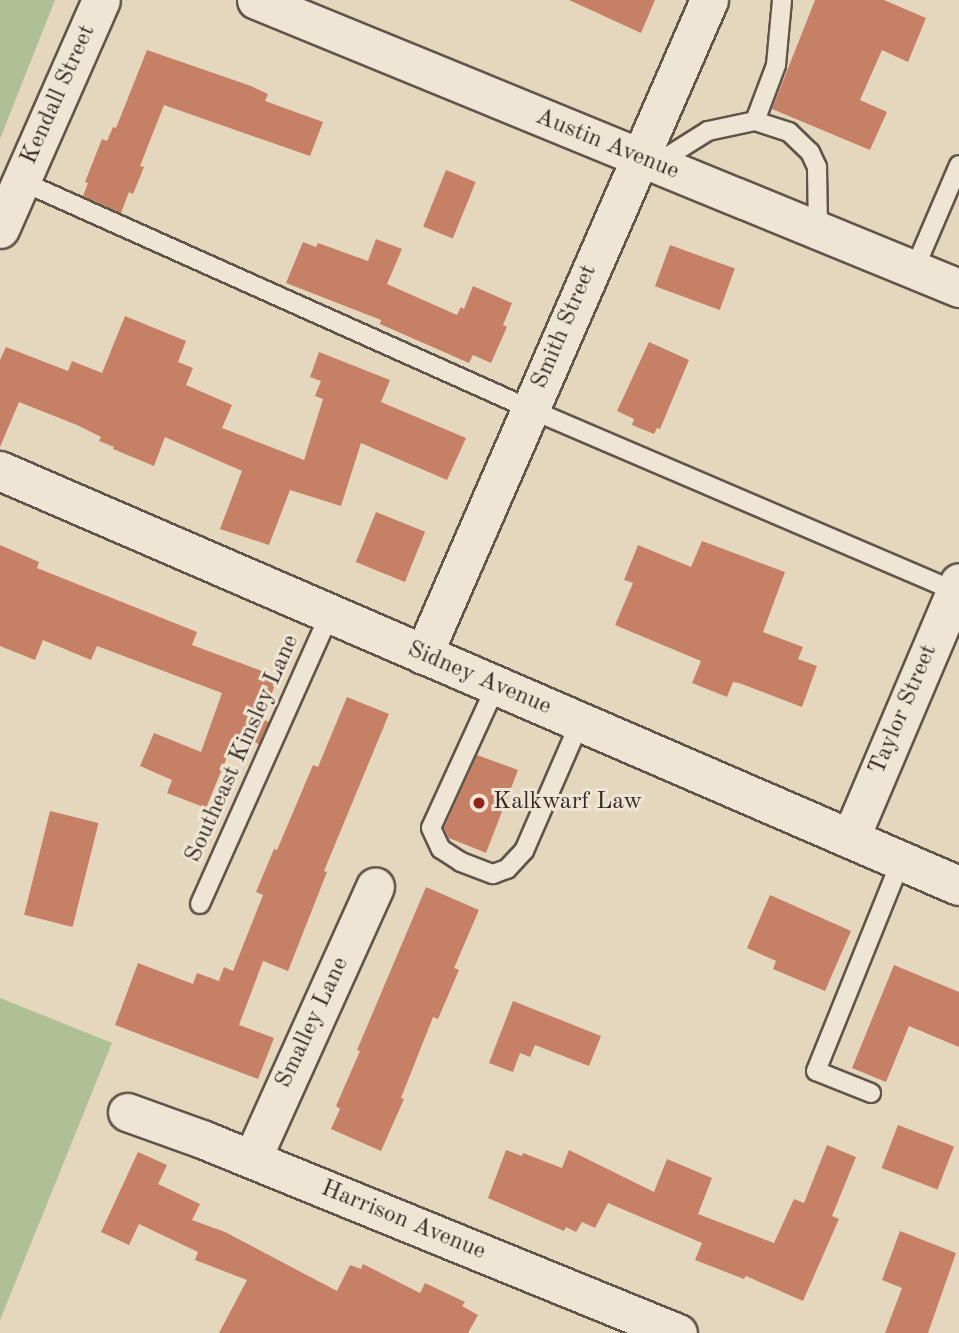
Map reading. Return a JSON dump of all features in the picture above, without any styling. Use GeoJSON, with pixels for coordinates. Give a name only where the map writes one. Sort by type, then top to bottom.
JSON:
{"type":"FeatureCollection","features":[{"type":"Feature","properties":{"kind":"main road","name":"Sidney Avenue"},"geometry":{"type":"LineString","coordinates":[[0,471],[959,887]]}},
{"type":"Feature","properties":{"kind":"street","name":"Kendall Street"},"geometry":{"type":"LineString","coordinates":[[0,229],[101,0]]}},
{"type":"Feature","properties":{"kind":"street","name":"Austin Avenue"},"geometry":{"type":"LineString","coordinates":[[256,0],[959,288]]}},
{"type":"Feature","properties":{"kind":"street","name":"Smith Street"},"geometry":{"type":"LineString","coordinates":[[424,655],[530,409],[646,162],[709,0]]}},
{"type":"Feature","properties":{"kind":"street","name":"Taylor Street"},"geometry":{"type":"LineString","coordinates":[[850,839],[957,586]]}},
{"type":"Feature","properties":{"kind":"street","name":"Smalley Lane"},"geometry":{"type":"LineString","coordinates":[[252,1159],[374,887]]}},
{"type":"Feature","properties":{"kind":"street","name":"Harrison Avenue"},"geometry":{"type":"LineString","coordinates":[[127,1112],[252,1159],[603,1319],[678,1333]]}},
{"type":"Feature","properties":{"kind":"lane"},"geometry":{"type":"LineString","coordinates":[[755,121],[776,65],[782,0]]}},
{"type":"Feature","properties":{"kind":"lane"},"geometry":{"type":"LineString","coordinates":[[646,162],[708,131],[755,121],[789,132],[810,152],[817,167],[818,231]]}},
{"type":"Feature","properties":{"kind":"lane"},"geometry":{"type":"LineString","coordinates":[[914,270],[955,185],[959,165]]}},
{"type":"Feature","properties":{"kind":"lane"},"geometry":{"type":"LineString","coordinates":[[21,181],[530,409],[957,586]]}},
{"type":"Feature","properties":{"kind":"lane","name":"Southeast Kinsley Lane"},"geometry":{"type":"LineString","coordinates":[[200,904],[330,614]]}},
{"type":"Feature","properties":{"kind":"lane"},"geometry":{"type":"LineString","coordinates":[[496,686],[432,828],[441,849],[461,862],[493,874],[507,869],[524,851],[580,722]]}},
{"type":"Feature","properties":{"kind":"lane"},"geometry":{"type":"LineString","coordinates":[[871,1093],[816,1071],[901,861]]}},
{"type":"Feature","properties":{"kind":"green space"},"geometry":{"type":"Polygon","coordinates":[[[0,0],[55,0],[0,139],[0,0]]]}},
{"type":"Feature","properties":{"kind":"green space"},"geometry":{"type":"Polygon","coordinates":[[[0,998],[112,1043],[0,1320],[0,998]]]}},
{"type":"Feature","properties":{"kind":"building"},"geometry":{"type":"Polygon","coordinates":[[[569,0],[655,0],[641,33],[569,0]]]}},
{"type":"Feature","properties":{"kind":"building"},"geometry":{"type":"Polygon","coordinates":[[[815,0],[884,0],[926,18],[908,62],[882,50],[860,100],[887,112],[870,150],[772,109],[815,0]]]}},
{"type":"Feature","properties":{"kind":"building"},"geometry":{"type":"Polygon","coordinates":[[[147,50],[251,86],[268,94],[265,101],[323,122],[310,156],[164,105],[140,166],[144,167],[133,194],[129,192],[121,213],[83,196],[88,183],[85,182],[102,139],[107,141],[113,127],[116,128],[147,50]]]}},
{"type":"Feature","properties":{"kind":"building"},"geometry":{"type":"Polygon","coordinates":[[[446,170],[476,182],[453,239],[423,227],[446,170]]]}},
{"type":"Feature","properties":{"kind":"building"},"geometry":{"type":"Polygon","coordinates":[[[376,239],[402,249],[387,284],[457,315],[461,307],[464,309],[473,286],[512,303],[503,325],[507,327],[491,363],[473,355],[469,363],[380,324],[381,320],[286,283],[303,242],[316,247],[318,243],[368,261],[376,239]]]}},
{"type":"Feature","properties":{"kind":"building"},"geometry":{"type":"Polygon","coordinates":[[[670,245],[735,269],[720,310],[655,286],[670,245]]]}},
{"type":"Feature","properties":{"kind":"building"},"geometry":{"type":"Polygon","coordinates":[[[125,316],[186,341],[178,362],[193,368],[186,385],[232,405],[222,428],[304,460],[323,399],[315,396],[321,381],[310,377],[319,352],[390,380],[381,402],[466,438],[447,480],[361,443],[341,506],[290,490],[269,545],[220,529],[242,471],[165,437],[154,466],[113,449],[114,447],[99,441],[101,437],[77,425],[19,402],[0,447],[0,360],[6,347],[68,371],[72,361],[102,373],[125,316]]]}},
{"type":"Feature","properties":{"kind":"building"},"geometry":{"type":"Polygon","coordinates":[[[649,342],[689,360],[660,429],[657,428],[654,434],[632,425],[634,419],[617,411],[649,342]]]}},
{"type":"Feature","properties":{"kind":"building"},"geometry":{"type":"Polygon","coordinates":[[[376,512],[425,532],[405,582],[356,562],[376,512]]]}},
{"type":"Feature","properties":{"kind":"building"},"geometry":{"type":"Polygon","coordinates":[[[702,541],[785,572],[763,632],[803,647],[798,659],[817,666],[802,707],[739,683],[733,682],[727,697],[692,683],[701,661],[615,625],[633,583],[624,580],[638,545],[691,567],[702,541]]]}},
{"type":"Feature","properties":{"kind":"building"},"geometry":{"type":"Polygon","coordinates":[[[0,545],[39,562],[37,568],[197,632],[192,645],[278,677],[262,719],[269,722],[259,744],[236,735],[206,808],[167,793],[172,780],[140,766],[154,733],[201,752],[222,693],[97,646],[91,660],[43,640],[35,660],[0,646],[0,545]]]}},
{"type":"Feature","properties":{"kind":"building"},"geometry":{"type":"Polygon","coordinates":[[[347,697],[389,714],[324,871],[327,872],[288,971],[263,961],[239,1025],[274,1038],[258,1079],[115,1025],[138,963],[193,984],[197,973],[219,981],[224,967],[233,971],[263,895],[256,892],[313,765],[318,767],[347,697]]]}},
{"type":"Feature","properties":{"kind":"building"},"geometry":{"type":"Polygon","coordinates":[[[477,755],[518,770],[486,853],[449,838],[444,828],[477,755]]]}},
{"type":"Feature","properties":{"kind":"building"},"geometry":{"type":"Polygon","coordinates":[[[50,811],[99,823],[73,927],[24,915],[50,811]]]}},
{"type":"Feature","properties":{"kind":"building"},"geometry":{"type":"Polygon","coordinates":[[[426,887],[479,910],[454,968],[459,970],[438,1019],[433,1017],[401,1098],[404,1099],[381,1151],[331,1129],[340,1109],[336,1106],[360,1051],[357,1050],[426,887]]]}},
{"type":"Feature","properties":{"kind":"building"},"geometry":{"type":"Polygon","coordinates":[[[770,895],[851,931],[825,991],[773,969],[776,961],[747,948],[770,895]]]}},
{"type":"Feature","properties":{"kind":"building"},"geometry":{"type":"Polygon","coordinates":[[[894,965],[959,992],[959,1047],[909,1026],[886,1082],[852,1068],[894,965]]]}},
{"type":"Feature","properties":{"kind":"building"},"geometry":{"type":"Polygon","coordinates":[[[513,1001],[601,1036],[589,1066],[535,1045],[530,1057],[520,1053],[513,1072],[489,1063],[513,1001]]]}},
{"type":"Feature","properties":{"kind":"building"},"geometry":{"type":"Polygon","coordinates":[[[898,1125],[954,1147],[938,1189],[882,1168],[898,1125]]]}},
{"type":"Feature","properties":{"kind":"building"},"geometry":{"type":"Polygon","coordinates":[[[827,1145],[856,1157],[832,1216],[839,1219],[803,1301],[746,1276],[744,1279],[695,1260],[702,1243],[608,1203],[595,1228],[582,1222],[576,1232],[566,1227],[564,1231],[488,1198],[506,1150],[522,1156],[523,1153],[562,1168],[569,1150],[654,1192],[667,1159],[712,1178],[698,1214],[774,1243],[794,1199],[804,1203],[827,1145]]]}},
{"type":"Feature","properties":{"kind":"building"},"geometry":{"type":"Polygon","coordinates":[[[138,1152],[167,1165],[158,1184],[200,1204],[192,1220],[225,1232],[337,1291],[350,1265],[361,1269],[363,1264],[420,1293],[425,1283],[465,1302],[462,1306],[478,1315],[468,1333],[219,1333],[247,1280],[195,1260],[198,1252],[139,1224],[129,1245],[101,1232],[138,1152]]]}},
{"type":"Feature","properties":{"kind":"building"},"geometry":{"type":"Polygon","coordinates":[[[900,1231],[956,1253],[928,1333],[885,1333],[902,1288],[882,1280],[900,1231]]]}},
{"type":"Feature","properties":{"kind":"place","name":"Kalkwarf Law"},"geometry":{"type":"Point","coordinates":[479,803]}}]}
